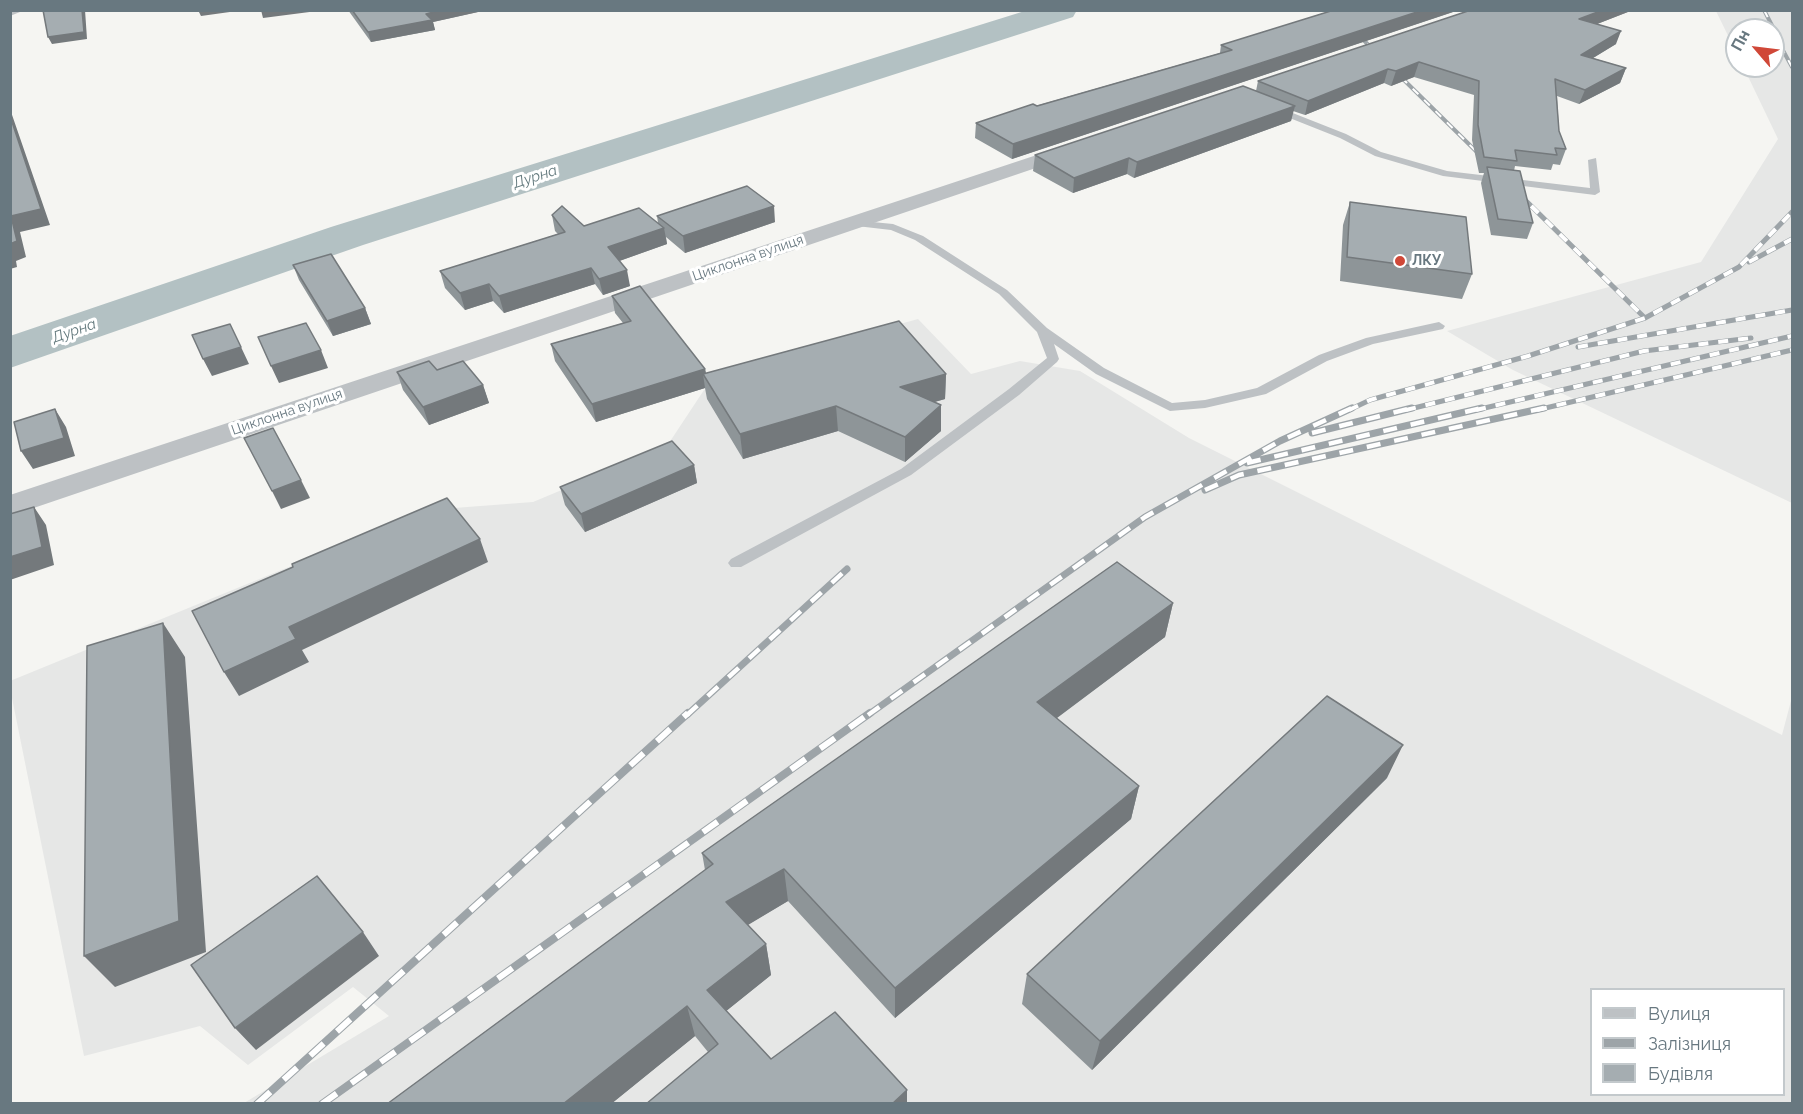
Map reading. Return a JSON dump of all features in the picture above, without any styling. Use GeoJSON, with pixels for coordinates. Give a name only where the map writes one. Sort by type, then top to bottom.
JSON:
{"type":"FeatureCollection","features":[{"type":"Feature","properties":{"kind":"street"},"geometry":{"type":"LineString","coordinates":[[10,11],[17,10]]}},
{"type":"Feature","properties":{"kind":"street","name":"Циклонна вулиця"},"geometry":{"type":"LineString","coordinates":[[10,506],[1089,143]]}},
{"type":"Feature","properties":{"kind":"lane"},"geometry":{"type":"LineString","coordinates":[[1268,106],[1343,136],[1378,154],[1446,174],[1595,192],[1593,160]]}},
{"type":"Feature","properties":{"kind":"lane"},"geometry":{"type":"LineString","coordinates":[[852,223],[893,227],[920,238],[1003,292],[1043,331],[1100,371],[1170,407],[1205,405],[1261,391],[1323,358],[1370,341],[1439,326]]}},
{"type":"Feature","properties":{"kind":"lane"},"geometry":{"type":"LineString","coordinates":[[736,563],[906,471],[1014,392],[1053,359],[1043,331]]}},
{"type":"Feature","properties":{"kind":"shaded area"},"geometry":{"type":"Polygon","coordinates":[[[1716,11],[1792,11],[1792,503],[1513,370],[1447,331],[1701,262],[1778,139],[1749,78],[1785,78],[1785,18],[1725,18],[1725,29],[1716,11]]]}},
{"type":"Feature","properties":{"kind":"shaded area"},"geometry":{"type":"Polygon","coordinates":[[[918,319],[971,374],[1020,361],[1080,371],[1189,438],[1782,735],[1792,697],[1792,1103],[244,1103],[389,1016],[353,987],[248,1065],[200,1026],[84,1056],[10,681],[428,510],[533,502],[667,446],[704,390],[752,365],[918,319]]]}},
{"type":"Feature","properties":{"kind":"building"},"geometry":{"type":"Polygon","coordinates":[[[43,10],[82,10],[84,32],[48,37],[43,10]]]}},
{"type":"Feature","properties":{"kind":"building"},"geometry":{"type":"Polygon","coordinates":[[[352,10],[441,10],[426,14],[432,20],[368,32],[352,10]]]}},
{"type":"Feature","properties":{"kind":"building"},"geometry":{"type":"Polygon","coordinates":[[[1334,10],[1423,10],[1013,144],[976,123],[1033,104],[1037,106],[1232,50],[1221,45],[1334,10]]]}},
{"type":"Feature","properties":{"kind":"building"},"geometry":{"type":"Polygon","coordinates":[[[1471,10],[1603,10],[1579,19],[1621,31],[1581,55],[1626,68],[1585,90],[1555,79],[1559,131],[1566,149],[1555,148],[1557,155],[1515,150],[1517,161],[1484,157],[1478,125],[1479,81],[1419,62],[1396,71],[1388,69],[1308,101],[1258,81],[1471,10]]]}},
{"type":"Feature","properties":{"kind":"building"},"geometry":{"type":"Polygon","coordinates":[[[1243,86],[1295,106],[1137,162],[1129,158],[1074,178],[1035,155],[1243,86]]]}},
{"type":"Feature","properties":{"kind":"building"},"geometry":{"type":"Polygon","coordinates":[[[10,116],[41,209],[11,216],[17,241],[10,244],[10,116]]]}},
{"type":"Feature","properties":{"kind":"building"},"geometry":{"type":"Polygon","coordinates":[[[1487,167],[1520,171],[1533,223],[1498,219],[1487,167]]]}},
{"type":"Feature","properties":{"kind":"building"},"geometry":{"type":"Polygon","coordinates":[[[747,186],[774,206],[683,236],[657,216],[747,186]]]}},
{"type":"Feature","properties":{"kind":"building"},"geometry":{"type":"Polygon","coordinates":[[[1350,202],[1466,217],[1472,274],[1347,257],[1350,202]]]}},
{"type":"Feature","properties":{"kind":"building"},"geometry":{"type":"Polygon","coordinates":[[[562,206],[584,226],[639,208],[664,228],[608,247],[627,270],[599,279],[591,268],[499,296],[489,284],[460,293],[440,271],[565,232],[552,215],[562,206]]]}},
{"type":"Feature","properties":{"kind":"building"},"geometry":{"type":"Polygon","coordinates":[[[331,254],[365,308],[327,321],[293,265],[331,254]]]}},
{"type":"Feature","properties":{"kind":"building"},"geometry":{"type":"Polygon","coordinates":[[[640,286],[705,369],[592,404],[551,344],[631,321],[612,296],[640,286]]]}},
{"type":"Feature","properties":{"kind":"building"},"geometry":{"type":"Polygon","coordinates":[[[899,321],[946,374],[900,387],[941,405],[905,437],[836,406],[740,434],[703,374],[899,321]]]}},
{"type":"Feature","properties":{"kind":"building"},"geometry":{"type":"Polygon","coordinates":[[[306,323],[321,350],[271,366],[258,337],[306,323]]]}},
{"type":"Feature","properties":{"kind":"building"},"geometry":{"type":"Polygon","coordinates":[[[230,324],[241,347],[203,359],[192,335],[230,324]]]}},
{"type":"Feature","properties":{"kind":"building"},"geometry":{"type":"Polygon","coordinates":[[[429,361],[437,370],[463,361],[483,385],[423,407],[397,372],[429,361]]]}},
{"type":"Feature","properties":{"kind":"building"},"geometry":{"type":"Polygon","coordinates":[[[55,409],[64,438],[21,451],[14,422],[55,409]]]}},
{"type":"Feature","properties":{"kind":"building"},"geometry":{"type":"Polygon","coordinates":[[[273,428],[301,480],[272,491],[244,438],[273,428]]]}},
{"type":"Feature","properties":{"kind":"building"},"geometry":{"type":"Polygon","coordinates":[[[672,441],[694,465],[581,514],[560,487],[672,441]]]}},
{"type":"Feature","properties":{"kind":"building"},"geometry":{"type":"Polygon","coordinates":[[[447,498],[480,539],[289,627],[296,639],[224,672],[192,611],[293,567],[292,564],[447,498]]]}},
{"type":"Feature","properties":{"kind":"building"},"geometry":{"type":"Polygon","coordinates":[[[34,507],[42,547],[10,557],[10,514],[34,507]]]}},
{"type":"Feature","properties":{"kind":"building"},"geometry":{"type":"Polygon","coordinates":[[[1117,562],[1173,603],[1037,702],[1139,786],[895,988],[784,869],[726,902],[766,944],[707,990],[771,1059],[835,1012],[907,1090],[892,1104],[646,1104],[718,1044],[687,1006],[563,1104],[387,1104],[713,864],[702,853],[1117,562]]]}},
{"type":"Feature","properties":{"kind":"building"},"geometry":{"type":"Polygon","coordinates":[[[163,623],[179,921],[84,956],[87,646],[163,623]]]}},
{"type":"Feature","properties":{"kind":"building"},"geometry":{"type":"Polygon","coordinates":[[[1327,696],[1403,745],[1100,1041],[1027,974],[1327,696]]]}},
{"type":"Feature","properties":{"kind":"building"},"geometry":{"type":"Polygon","coordinates":[[[317,876],[363,932],[235,1028],[191,965],[317,876]]]}},
{"type":"Feature","properties":{"kind":"waterway","name":"Дурна"},"geometry":{"type":"LineString","coordinates":[[10,353],[347,236],[1062,10]]}},
{"type":"Feature","properties":{"kind":"railway"},"geometry":{"type":"LineString","coordinates":[[1333,10],[1485,160]]}},
{"type":"Feature","properties":{"kind":"railway"},"geometry":{"type":"LineString","coordinates":[[1764,10],[1768,18]]}},
{"type":"Feature","properties":{"kind":"railway"},"geometry":{"type":"LineString","coordinates":[[1785,54],[1792,67]]}},
{"type":"Feature","properties":{"kind":"railway"},"geometry":{"type":"LineString","coordinates":[[1517,192],[1645,318]]}},
{"type":"Feature","properties":{"kind":"railway"},"geometry":{"type":"LineString","coordinates":[[1645,318],[1739,267],[1792,212]]}},
{"type":"Feature","properties":{"kind":"railway"},"geometry":{"type":"LineString","coordinates":[[1749,262],[1792,239]]}},
{"type":"Feature","properties":{"kind":"railway"},"geometry":{"type":"LineString","coordinates":[[1578,347],[1792,310]]}},
{"type":"Feature","properties":{"kind":"railway"},"geometry":{"type":"LineString","coordinates":[[1349,410],[1370,400],[1528,356],[1645,318]]}},
{"type":"Feature","properties":{"kind":"railway"},"geometry":{"type":"LineString","coordinates":[[1476,410],[1792,336]]}},
{"type":"Feature","properties":{"kind":"railway"},"geometry":{"type":"LineString","coordinates":[[1406,410],[1644,351],[1751,338]]}},
{"type":"Feature","properties":{"kind":"railway"},"geometry":{"type":"LineString","coordinates":[[1537,410],[1792,350]]}},
{"type":"Feature","properties":{"kind":"railway"},"geometry":{"type":"LineString","coordinates":[[868,715],[1145,517],[1280,441],[1352,408]]}},
{"type":"Feature","properties":{"kind":"railway"},"geometry":{"type":"LineString","coordinates":[[1312,433],[1412,408]]}},
{"type":"Feature","properties":{"kind":"railway"},"geometry":{"type":"LineString","coordinates":[[1247,463],[1482,408]]}},
{"type":"Feature","properties":{"kind":"railway"},"geometry":{"type":"LineString","coordinates":[[1205,490],[1239,475],[1544,408]]}},
{"type":"Feature","properties":{"kind":"railway"},"geometry":{"type":"LineString","coordinates":[[687,715],[847,569]]}},
{"type":"Feature","properties":{"kind":"railway"},"geometry":{"type":"LineString","coordinates":[[257,1104],[688,713]]}},
{"type":"Feature","properties":{"kind":"railway"},"geometry":{"type":"LineString","coordinates":[[322,1104],[870,713]]}},
{"type":"Feature","properties":{"kind":"place","name":"ЛКУ"},"geometry":{"type":"Point","coordinates":[1400,261]}}]}
